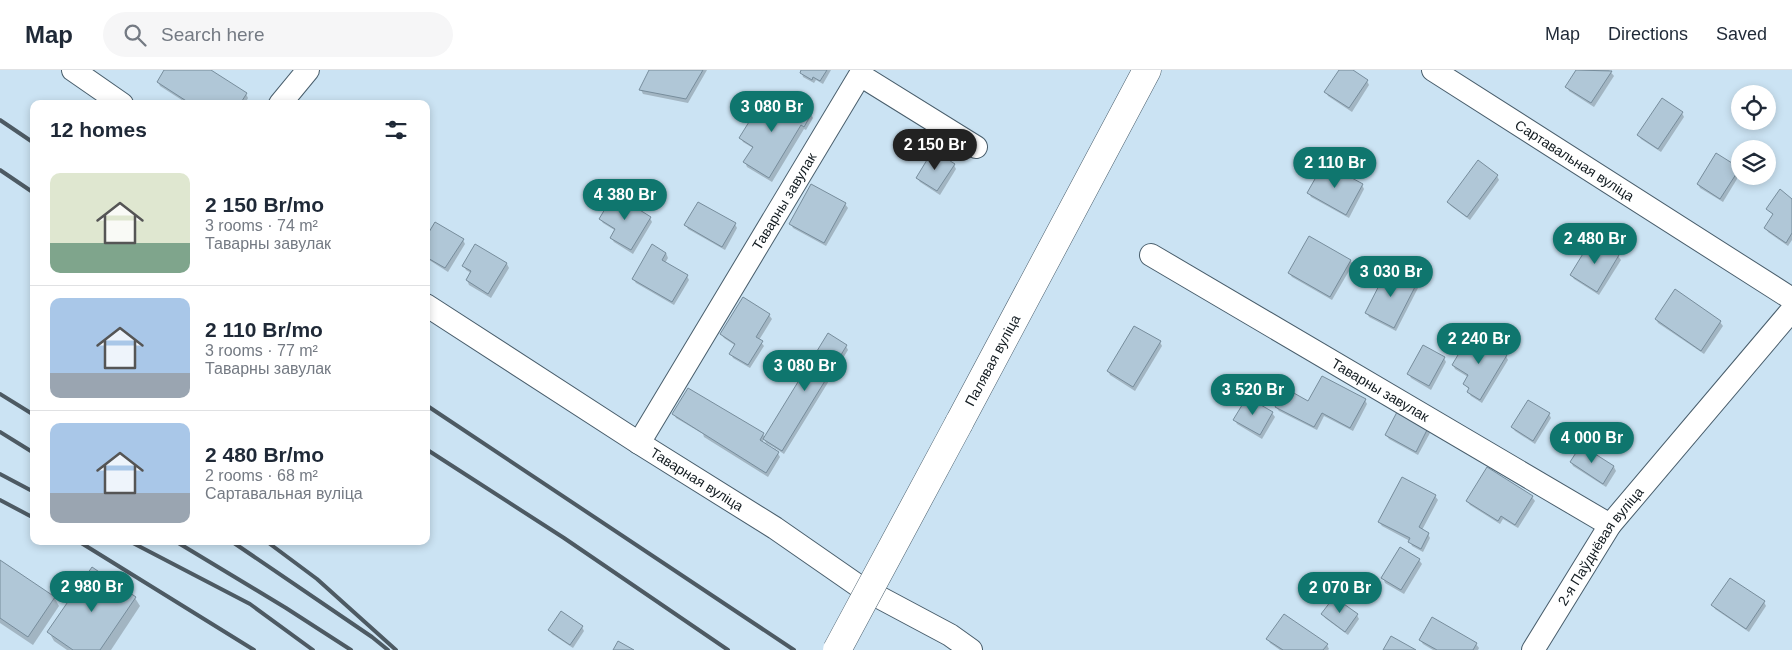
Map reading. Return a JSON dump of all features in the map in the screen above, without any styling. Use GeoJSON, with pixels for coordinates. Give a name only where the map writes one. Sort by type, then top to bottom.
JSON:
{"type":"FeatureCollection","features":[{"type":"Feature","properties":{"kind":"main road","name":"Палявая вуліца"},"geometry":{"type":"LineString","coordinates":[[837,650],[1147,70]]}},
{"type":"Feature","properties":{"kind":"street"},"geometry":{"type":"LineString","coordinates":[[73,70],[116,100]]}},
{"type":"Feature","properties":{"kind":"street"},"geometry":{"type":"LineString","coordinates":[[283,100],[308,70]]}},
{"type":"Feature","properties":{"kind":"street","name":"Сартавальная вуліца"},"geometry":{"type":"LineString","coordinates":[[1433,70],[1792,299]]}},
{"type":"Feature","properties":{"kind":"street","name":"Таварны завулак"},"geometry":{"type":"LineString","coordinates":[[639,443],[860,76],[976,147]]}},
{"type":"Feature","properties":{"kind":"street","name":"Таварны завулак"},"geometry":{"type":"LineString","coordinates":[[1151,255],[1610,525]]}},
{"type":"Feature","properties":{"kind":"street","name":"Таварная вуліца"},"geometry":{"type":"LineString","coordinates":[[430,308],[639,443],[775,528],[860,587],[950,635],[971,650]]}},
{"type":"Feature","properties":{"kind":"street","name":"2-я Паўднёвая вуліца"},"geometry":{"type":"LineString","coordinates":[[1532,650],[1610,525],[1792,310]]}},
{"type":"Feature","properties":{"kind":"building"},"geometry":{"type":"Polygon","coordinates":[[[164,70],[211,70],[247,93],[243,100],[185,100],[157,82],[164,70]]]}},
{"type":"Feature","properties":{"kind":"building"},"geometry":{"type":"Polygon","coordinates":[[[649,70],[703,70],[686,99],[639,90],[649,70]]]}},
{"type":"Feature","properties":{"kind":"building"},"geometry":{"type":"Polygon","coordinates":[[[801,70],[827,70],[820,81],[813,77],[812,80],[800,73],[801,70]]]}},
{"type":"Feature","properties":{"kind":"building"},"geometry":{"type":"Polygon","coordinates":[[[1339,70],[1353,70],[1368,80],[1349,108],[1324,92],[1339,70]]]}},
{"type":"Feature","properties":{"kind":"building"},"geometry":{"type":"Polygon","coordinates":[[[1576,70],[1612,71],[1591,103],[1565,87],[1576,70]]]}},
{"type":"Feature","properties":{"kind":"building"},"geometry":{"type":"Polygon","coordinates":[[[778,95],[791,103],[793,100],[802,106],[801,109],[812,113],[804,127],[801,125],[769,178],[743,162],[753,147],[739,138],[762,101],[770,106],[778,95]]]}},
{"type":"Feature","properties":{"kind":"building"},"geometry":{"type":"Polygon","coordinates":[[[1662,98],[1683,112],[1658,149],[1637,135],[1662,98]]]}},
{"type":"Feature","properties":{"kind":"building"},"geometry":{"type":"Polygon","coordinates":[[[933,150],[955,164],[937,191],[916,178],[933,150]]]}},
{"type":"Feature","properties":{"kind":"building"},"geometry":{"type":"Polygon","coordinates":[[[1716,153],[1731,162],[1731,182],[1720,199],[1697,184],[1716,153]]]}},
{"type":"Feature","properties":{"kind":"building"},"geometry":{"type":"Polygon","coordinates":[[[1478,160],[1498,175],[1467,217],[1447,202],[1478,160]]]}},
{"type":"Feature","properties":{"kind":"building"},"geometry":{"type":"Polygon","coordinates":[[[1324,163],[1363,184],[1346,215],[1307,193],[1324,163]]]}},
{"type":"Feature","properties":{"kind":"building"},"geometry":{"type":"Polygon","coordinates":[[[811,184],[846,203],[824,243],[789,224],[811,184]]]}},
{"type":"Feature","properties":{"kind":"building"},"geometry":{"type":"Polygon","coordinates":[[[1780,189],[1792,199],[1792,233],[1786,243],[1764,228],[1773,214],[1766,209],[1780,189]]]}},
{"type":"Feature","properties":{"kind":"building"},"geometry":{"type":"Polygon","coordinates":[[[614,194],[651,217],[631,250],[610,238],[615,229],[599,219],[614,194]]]}},
{"type":"Feature","properties":{"kind":"building"},"geometry":{"type":"Polygon","coordinates":[[[698,202],[736,223],[722,247],[684,225],[698,202]]]}},
{"type":"Feature","properties":{"kind":"building"},"geometry":{"type":"Polygon","coordinates":[[[435,222],[464,239],[445,268],[430,259],[430,230],[435,222]]]}},
{"type":"Feature","properties":{"kind":"building"},"geometry":{"type":"Polygon","coordinates":[[[1309,236],[1351,260],[1330,297],[1288,273],[1309,236]]]}},
{"type":"Feature","properties":{"kind":"building"},"geometry":{"type":"Polygon","coordinates":[[[1592,239],[1619,255],[1597,292],[1570,275],[1592,239]]]}},
{"type":"Feature","properties":{"kind":"building"},"geometry":{"type":"Polygon","coordinates":[[[475,244],[507,263],[488,294],[466,280],[471,271],[462,266],[475,244]]]}},
{"type":"Feature","properties":{"kind":"building"},"geometry":{"type":"Polygon","coordinates":[[[652,244],[666,253],[662,260],[688,275],[672,302],[632,279],[652,244]]]}},
{"type":"Feature","properties":{"kind":"building"},"geometry":{"type":"Polygon","coordinates":[[[1388,268],[1417,283],[1394,328],[1365,313],[1388,268]]]}},
{"type":"Feature","properties":{"kind":"building"},"geometry":{"type":"Polygon","coordinates":[[[1675,289],[1721,321],[1701,351],[1655,319],[1675,289]]]}},
{"type":"Feature","properties":{"kind":"building"},"geometry":{"type":"Polygon","coordinates":[[[743,297],[770,314],[756,337],[763,341],[748,365],[729,354],[735,344],[720,334],[743,297]]]}},
{"type":"Feature","properties":{"kind":"building"},"geometry":{"type":"Polygon","coordinates":[[[1134,326],[1161,341],[1133,387],[1107,371],[1134,326]]]}},
{"type":"Feature","properties":{"kind":"building"},"geometry":{"type":"Polygon","coordinates":[[[828,333],[847,345],[782,451],[763,439],[828,333]]]}},
{"type":"Feature","properties":{"kind":"building"},"geometry":{"type":"Polygon","coordinates":[[[1471,333],[1507,355],[1480,400],[1467,392],[1469,388],[1463,384],[1468,375],[1452,365],[1471,333]]]}},
{"type":"Feature","properties":{"kind":"building"},"geometry":{"type":"Polygon","coordinates":[[[1423,345],[1445,357],[1429,386],[1407,374],[1423,345]]]}},
{"type":"Feature","properties":{"kind":"building"},"geometry":{"type":"Polygon","coordinates":[[[1322,376],[1366,399],[1350,428],[1322,413],[1314,427],[1275,407],[1285,388],[1308,401],[1322,376]]]}},
{"type":"Feature","properties":{"kind":"building"},"geometry":{"type":"Polygon","coordinates":[[[688,388],[764,433],[760,440],[779,452],[766,473],[672,414],[688,388]]]}},
{"type":"Feature","properties":{"kind":"building"},"geometry":{"type":"Polygon","coordinates":[[[1247,397],[1273,412],[1260,435],[1233,420],[1247,397]]]}},
{"type":"Feature","properties":{"kind":"building"},"geometry":{"type":"Polygon","coordinates":[[[1528,400],[1550,413],[1533,441],[1511,427],[1528,400]]]}},
{"type":"Feature","properties":{"kind":"building"},"geometry":{"type":"Polygon","coordinates":[[[1397,412],[1428,428],[1416,452],[1385,435],[1397,412]]]}},
{"type":"Feature","properties":{"kind":"building"},"geometry":{"type":"Polygon","coordinates":[[[1581,445],[1614,466],[1603,484],[1570,462],[1581,445]]]}},
{"type":"Feature","properties":{"kind":"building"},"geometry":{"type":"Polygon","coordinates":[[[1487,467],[1533,496],[1515,525],[1501,516],[1498,521],[1466,501],[1487,467]]]}},
{"type":"Feature","properties":{"kind":"building"},"geometry":{"type":"Polygon","coordinates":[[[1402,477],[1436,495],[1419,527],[1429,533],[1421,549],[1408,542],[1410,538],[1378,522],[1402,477]]]}},
{"type":"Feature","properties":{"kind":"building"},"geometry":{"type":"Polygon","coordinates":[[[1400,547],[1420,559],[1401,590],[1381,578],[1400,547]]]}},
{"type":"Feature","properties":{"kind":"building"},"geometry":{"type":"Polygon","coordinates":[[[0,560],[55,597],[28,637],[0,618],[0,560]]]}},
{"type":"Feature","properties":{"kind":"building"},"geometry":{"type":"Polygon","coordinates":[[[92,567],[136,597],[100,650],[73,650],[47,632],[92,567]]]}},
{"type":"Feature","properties":{"kind":"building"},"geometry":{"type":"Polygon","coordinates":[[[1730,578],[1765,601],[1746,629],[1711,605],[1730,578]]]}},
{"type":"Feature","properties":{"kind":"building"},"geometry":{"type":"Polygon","coordinates":[[[1334,597],[1358,614],[1345,632],[1321,614],[1334,597]]]}},
{"type":"Feature","properties":{"kind":"building"},"geometry":{"type":"Polygon","coordinates":[[[561,611],[583,626],[570,645],[548,630],[561,611]]]}},
{"type":"Feature","properties":{"kind":"building"},"geometry":{"type":"Polygon","coordinates":[[[1284,614],[1328,644],[1323,650],[1283,650],[1266,639],[1284,614]]]}},
{"type":"Feature","properties":{"kind":"building"},"geometry":{"type":"Polygon","coordinates":[[[1432,617],[1477,643],[1473,650],[1437,650],[1419,640],[1432,617]]]}},
{"type":"Feature","properties":{"kind":"building"},"geometry":{"type":"Polygon","coordinates":[[[1391,636],[1416,650],[1383,650],[1391,636]]]}},
{"type":"Feature","properties":{"kind":"building"},"geometry":{"type":"Polygon","coordinates":[[[618,641],[634,650],[613,650],[618,641]]]}},
{"type":"Feature","properties":{"kind":"railway"},"geometry":{"type":"LineString","coordinates":[[0,120],[30,140]]}},
{"type":"Feature","properties":{"kind":"railway"},"geometry":{"type":"LineString","coordinates":[[0,170],[30,190]]}},
{"type":"Feature","properties":{"kind":"railway"},"geometry":{"type":"LineString","coordinates":[[0,394],[30,413]]}},
{"type":"Feature","properties":{"kind":"railway"},"geometry":{"type":"LineString","coordinates":[[430,408],[794,650]]}},
{"type":"Feature","properties":{"kind":"railway"},"geometry":{"type":"LineString","coordinates":[[0,432],[30,451]]}},
{"type":"Feature","properties":{"kind":"railway"},"geometry":{"type":"LineString","coordinates":[[430,452],[564,538],[728,650]]}},
{"type":"Feature","properties":{"kind":"railway"},"geometry":{"type":"LineString","coordinates":[[0,474],[30,490]]}},
{"type":"Feature","properties":{"kind":"railway"},"geometry":{"type":"LineString","coordinates":[[0,500],[30,516]]}},
{"type":"Feature","properties":{"kind":"railway"},"geometry":{"type":"LineString","coordinates":[[84,545],[254,650]]}},
{"type":"Feature","properties":{"kind":"railway"},"geometry":{"type":"LineString","coordinates":[[137,545],[250,604],[313,650]]}},
{"type":"Feature","properties":{"kind":"railway"},"geometry":{"type":"LineString","coordinates":[[182,545],[351,650]]}},
{"type":"Feature","properties":{"kind":"railway"},"geometry":{"type":"LineString","coordinates":[[237,545],[372,637],[388,650]]}},
{"type":"Feature","properties":{"kind":"railway"},"geometry":{"type":"LineString","coordinates":[[271,545],[317,579],[396,650]]}}]}
